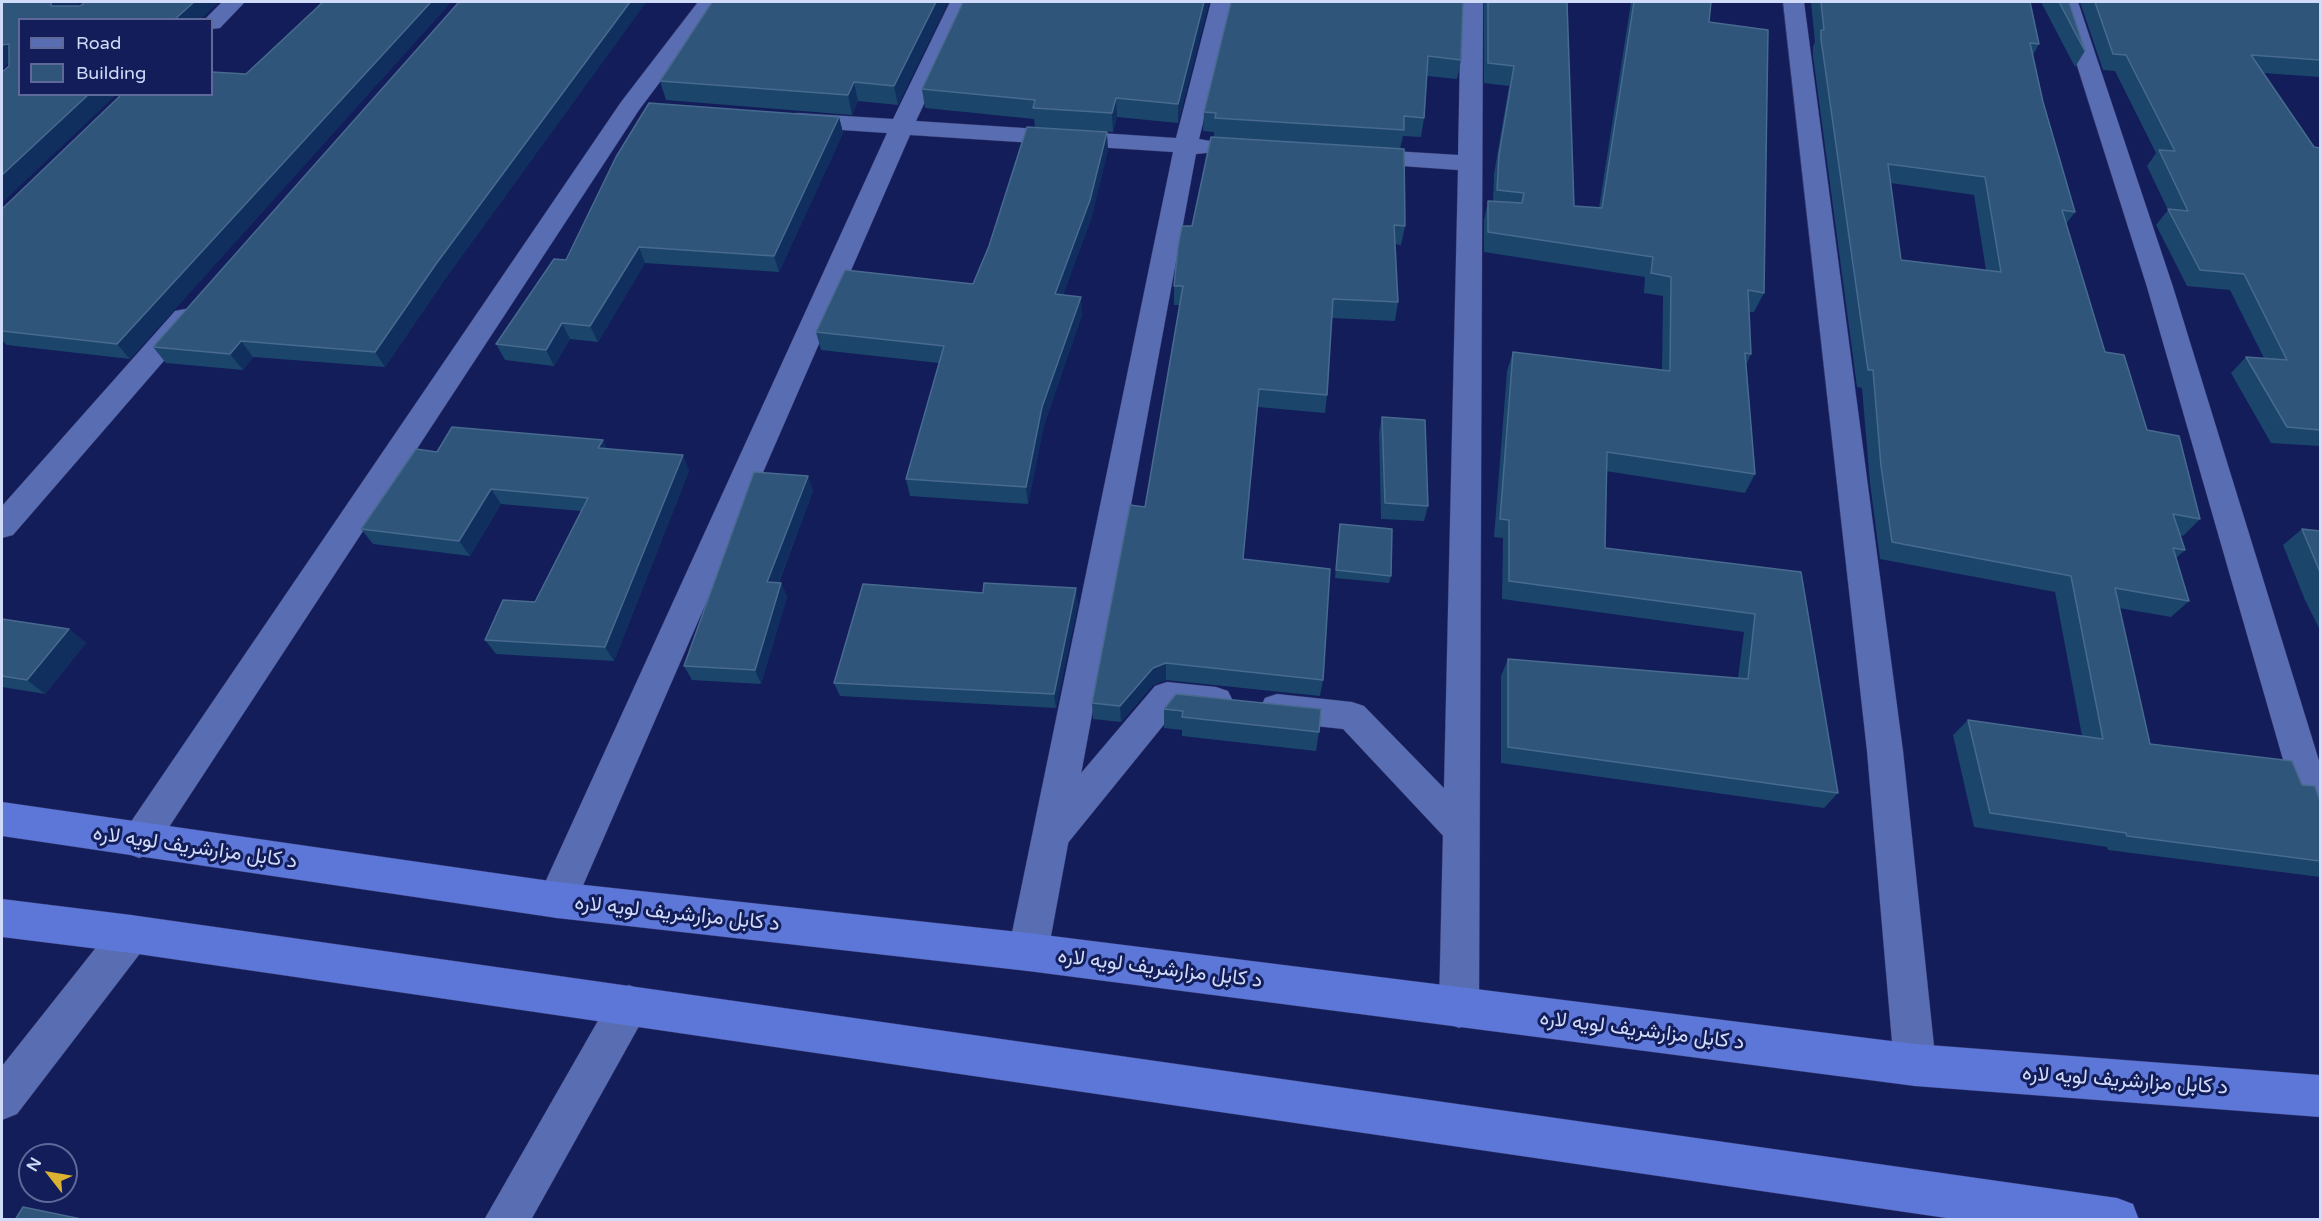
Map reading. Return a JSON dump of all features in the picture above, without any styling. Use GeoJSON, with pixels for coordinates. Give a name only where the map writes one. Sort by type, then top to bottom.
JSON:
{"type":"FeatureCollection","features":[{"type":"Feature","properties":{"kind":"highway","name":"د کابل مزارشریف لویه لاره"},"geometry":{"type":"LineString","coordinates":[[2,819],[139,841],[557,900],[1029,952],[1914,1065],[2320,1096]]}},
{"type":"Feature","properties":{"kind":"highway"},"geometry":{"type":"LineString","coordinates":[[2,918],[131,934],[629,1005],[2073,1217],[2117,1220]]}},
{"type":"Feature","properties":{"kind":"street"},"geometry":{"type":"LineString","coordinates":[[213,22],[234,2]]}},
{"type":"Feature","properties":{"kind":"street"},"geometry":{"type":"LineString","coordinates":[[139,841],[640,108],[709,2]]}},
{"type":"Feature","properties":{"kind":"street"},"geometry":{"type":"LineString","coordinates":[[557,900],[901,128],[962,2]]}},
{"type":"Feature","properties":{"kind":"street"},"geometry":{"type":"LineString","coordinates":[[1029,952],[1186,145],[1222,2]]}},
{"type":"Feature","properties":{"kind":"street"},"geometry":{"type":"LineString","coordinates":[[1459,1008],[1472,2]]}},
{"type":"Feature","properties":{"kind":"street"},"geometry":{"type":"LineString","coordinates":[[1793,2],[1885,751],[1914,1065]]}},
{"type":"Feature","properties":{"kind":"street"},"geometry":{"type":"LineString","coordinates":[[2067,2],[2160,287],[2320,822]]}},
{"type":"Feature","properties":{"kind":"street"},"geometry":{"type":"LineString","coordinates":[[771,118],[1233,148]]}},
{"type":"Feature","properties":{"kind":"street"},"geometry":{"type":"LineString","coordinates":[[1339,155],[1469,163]]}},
{"type":"Feature","properties":{"kind":"street"},"geometry":{"type":"LineString","coordinates":[[2,526],[198,304]]}},
{"type":"Feature","properties":{"kind":"street"},"geometry":{"type":"LineString","coordinates":[[2,1099],[131,934]]}},
{"type":"Feature","properties":{"kind":"street"},"geometry":{"type":"LineString","coordinates":[[506,1220],[629,1005]]}},
{"type":"Feature","properties":{"kind":"lane"},"geometry":{"type":"LineString","coordinates":[[1050,837],[1167,696],[1352,716],[1461,830]]}},
{"type":"Feature","properties":{"kind":"building"},"geometry":{"type":"Polygon","coordinates":[[[2,2],[53,2],[51,6],[80,6],[85,2],[194,2],[176,18],[18,18],[18,96],[87,96],[2,175],[2,72],[9,66],[9,44],[2,45],[2,2]]]}},
{"type":"Feature","properties":{"kind":"building"},"geometry":{"type":"Polygon","coordinates":[[[323,2],[431,2],[117,344],[2,331],[2,209],[120,96],[213,96],[213,72],[246,74],[323,2]]]}},
{"type":"Feature","properties":{"kind":"building"},"geometry":{"type":"Polygon","coordinates":[[[459,2],[630,2],[436,264],[375,352],[241,341],[230,354],[153,347],[459,2]]]}},
{"type":"Feature","properties":{"kind":"building"},"geometry":{"type":"Polygon","coordinates":[[[712,2],[936,2],[894,86],[854,82],[848,95],[660,81],[712,2]]]}},
{"type":"Feature","properties":{"kind":"building"},"geometry":{"type":"Polygon","coordinates":[[[963,2],[1204,2],[1178,104],[1116,98],[1112,113],[1033,108],[1035,100],[922,89],[963,2]]]}},
{"type":"Feature","properties":{"kind":"building"},"geometry":{"type":"Polygon","coordinates":[[[1231,2],[1463,2],[1461,60],[1428,56],[1424,118],[1404,116],[1404,130],[1215,118],[1216,113],[1204,112],[1231,2]]]}},
{"type":"Feature","properties":{"kind":"building"},"geometry":{"type":"Polygon","coordinates":[[[1488,2],[1567,2],[1574,206],[1602,208],[1634,2],[1711,2],[1709,22],[1768,30],[1764,293],[1748,290],[1751,354],[1745,353],[1755,474],[1607,452],[1605,548],[1801,572],[1838,793],[1508,747],[1508,659],[1748,679],[1755,614],[1509,581],[1509,520],[1500,519],[1513,352],[1670,371],[1671,277],[1651,273],[1653,257],[1488,232],[1488,201],[1522,203],[1524,193],[1497,190],[1499,155],[1514,66],[1488,63],[1488,2]]]}},
{"type":"Feature","properties":{"kind":"building"},"geometry":{"type":"Polygon","coordinates":[[[1821,2],[2030,2],[2039,44],[2030,43],[2043,102],[2075,212],[2062,210],[2105,352],[2124,355],[2147,430],[2179,436],[2200,519],[2173,514],[2185,550],[2173,548],[2189,601],[2115,588],[2150,744],[2292,761],[2302,785],[2315,786],[2320,801],[2320,861],[2127,836],[2126,833],[1990,813],[1968,720],[2103,739],[2071,576],[1892,542],[1881,466],[1873,370],[1868,370],[1821,39],[1821,30],[1824,30],[1821,2]],[[1888,164],[1901,260],[2001,272],[1985,177],[1888,164]]]}},
{"type":"Feature","properties":{"kind":"building"},"geometry":{"type":"Polygon","coordinates":[[[2059,2],[2069,2],[2085,51],[2059,2]]]}},
{"type":"Feature","properties":{"kind":"building"},"geometry":{"type":"Polygon","coordinates":[[[2095,2],[2320,2],[2320,60],[2251,55],[2314,147],[2320,148],[2320,430],[2287,427],[2246,357],[2287,360],[2244,274],[2200,270],[2168,209],[2188,211],[2159,150],[2175,151],[2126,55],[2113,54],[2095,2]]]}},
{"type":"Feature","properties":{"kind":"building"},"geometry":{"type":"Polygon","coordinates":[[[649,103],[839,117],[774,256],[639,247],[590,326],[562,323],[546,350],[496,344],[554,259],[566,260],[616,157],[649,103]]]}},
{"type":"Feature","properties":{"kind":"building"},"geometry":{"type":"Polygon","coordinates":[[[1027,127],[1107,132],[1090,200],[1055,294],[1081,297],[1042,407],[1026,487],[906,479],[944,346],[816,332],[845,270],[973,284],[989,246],[1027,127]]]}},
{"type":"Feature","properties":{"kind":"building"},"geometry":{"type":"Polygon","coordinates":[[[1211,137],[1404,149],[1405,226],[1394,225],[1398,302],[1333,299],[1327,395],[1259,389],[1243,559],[1330,569],[1323,680],[1166,663],[1153,668],[1120,706],[1092,703],[1130,505],[1145,507],[1183,286],[1174,286],[1178,247],[1182,226],[1192,226],[1211,137]]]}},
{"type":"Feature","properties":{"kind":"building"},"geometry":{"type":"Polygon","coordinates":[[[1382,417],[1425,420],[1428,506],[1385,503],[1382,417]]]}},
{"type":"Feature","properties":{"kind":"building"},"geometry":{"type":"Polygon","coordinates":[[[452,427],[603,440],[598,448],[683,455],[605,647],[485,640],[503,600],[535,602],[588,498],[491,489],[459,541],[361,529],[416,449],[437,452],[452,427]]]}},
{"type":"Feature","properties":{"kind":"building"},"geometry":{"type":"Polygon","coordinates":[[[754,472],[808,476],[767,582],[781,583],[755,670],[684,666],[754,472]]]}},
{"type":"Feature","properties":{"kind":"building"},"geometry":{"type":"Polygon","coordinates":[[[1340,524],[1392,529],[1391,576],[1336,570],[1340,524]]]}},
{"type":"Feature","properties":{"kind":"building"},"geometry":{"type":"Polygon","coordinates":[[[2302,529],[2320,531],[2320,572],[2302,529]]]}},
{"type":"Feature","properties":{"kind":"building"},"geometry":{"type":"Polygon","coordinates":[[[984,583],[1076,588],[1054,694],[834,683],[863,584],[983,593],[984,583]]]}},
{"type":"Feature","properties":{"kind":"building"},"geometry":{"type":"Polygon","coordinates":[[[2,619],[69,629],[27,680],[2,676],[2,619]]]}},
{"type":"Feature","properties":{"kind":"building"},"geometry":{"type":"Polygon","coordinates":[[[1176,694],[1321,709],[1319,732],[1182,717],[1183,711],[1164,709],[1176,694]]]}},
{"type":"Feature","properties":{"kind":"building"},"geometry":{"type":"Polygon","coordinates":[[[23,1207],[86,1220],[15,1220],[23,1207]]]}}]}
